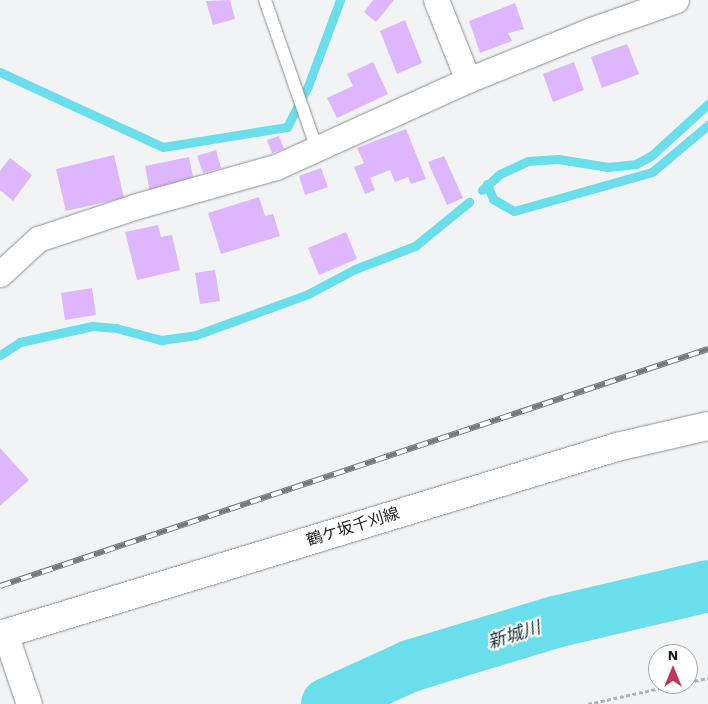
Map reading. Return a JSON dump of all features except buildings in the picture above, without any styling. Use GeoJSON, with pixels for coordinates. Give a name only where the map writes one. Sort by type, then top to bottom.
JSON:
{"type":"FeatureCollection","features":[{"type":"Feature","properties":{"kind":"main road","name":"鶴ケ坂千刈線"},"geometry":{"type":"LineString","coordinates":[[2,634],[617,447],[708,426]]}},
{"type":"Feature","properties":{"kind":"street"},"geometry":{"type":"LineString","coordinates":[[436,0],[468,80]]}},
{"type":"Feature","properties":{"kind":"street"},"geometry":{"type":"LineString","coordinates":[[0,274],[38,239],[137,206],[276,167],[468,80],[591,30],[676,0]]}},
{"type":"Feature","properties":{"kind":"street"},"geometry":{"type":"LineString","coordinates":[[2,634],[29,704]]}},
{"type":"Feature","properties":{"kind":"lane"},"geometry":{"type":"LineString","coordinates":[[265,0],[305,108],[317,149]]}},
{"type":"Feature","properties":{"kind":"path"},"geometry":{"type":"LineString","coordinates":[[588,704],[648,691]]}},
{"type":"Feature","properties":{"kind":"waterway"},"geometry":{"type":"LineString","coordinates":[[0,72],[163,147],[287,127],[308,86],[340,0]]}},
{"type":"Feature","properties":{"kind":"waterway"},"geometry":{"type":"LineString","coordinates":[[482,190],[500,174],[528,161],[558,159],[608,167],[636,164],[652,155],[708,104]]}},
{"type":"Feature","properties":{"kind":"waterway"},"geometry":{"type":"LineString","coordinates":[[487,184],[493,199],[514,211],[652,172],[708,125]]}},
{"type":"Feature","properties":{"kind":"waterway"},"geometry":{"type":"LineString","coordinates":[[0,355],[20,342],[92,326],[116,328],[161,340],[196,335],[308,294],[355,269],[415,246],[469,202]]}},
{"type":"Feature","properties":{"kind":"waterway","name":"新城川"},"geometry":{"type":"LineString","coordinates":[[327,704],[410,666],[555,622],[708,586]]}},
{"type":"Feature","properties":{"kind":"railway"},"geometry":{"type":"LineString","coordinates":[[0,586],[708,349]]}}]}
